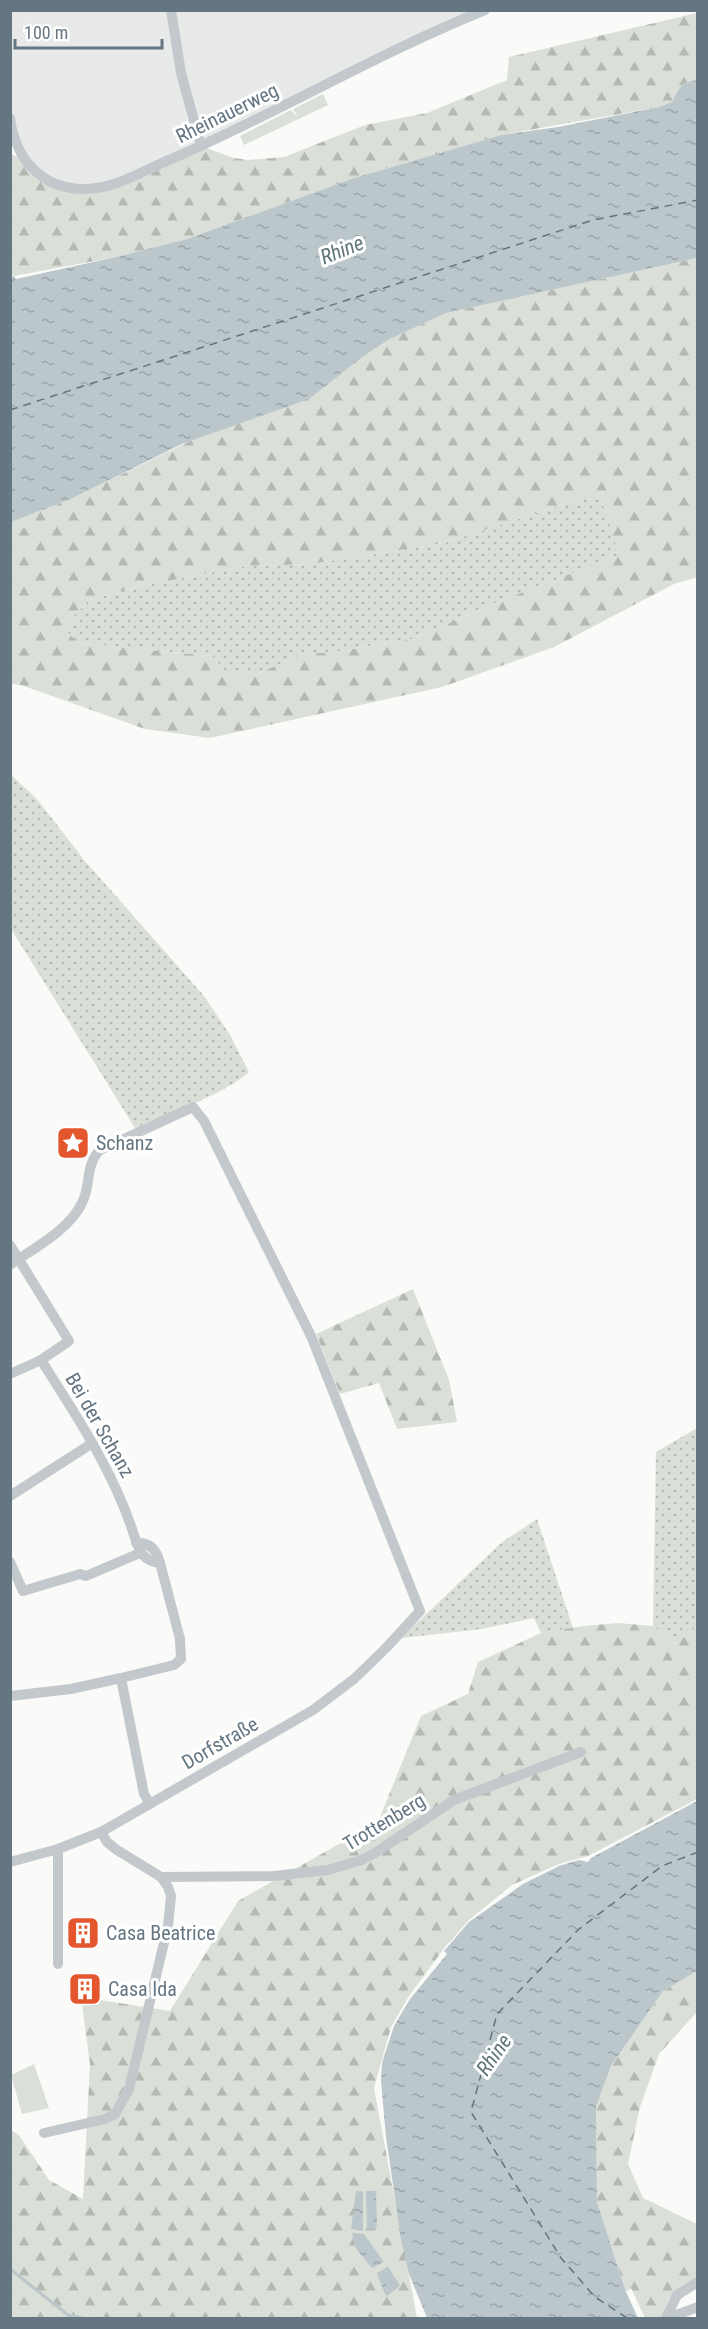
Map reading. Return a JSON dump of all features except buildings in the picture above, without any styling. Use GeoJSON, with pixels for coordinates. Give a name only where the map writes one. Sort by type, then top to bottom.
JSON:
{"type":"FeatureCollection","features":[{"type":"Feature","properties":{"kind":"street"},"geometry":{"type":"LineString","coordinates":[[171,10],[181,73],[201,146]]}},
{"type":"Feature","properties":{"kind":"street","name":"Rheinauerweg"},"geometry":{"type":"LineString","coordinates":[[10,118],[16,144],[24,158],[32,168],[47,179],[65,188],[86,190],[105,187],[201,146],[399,47],[484,10]]}},
{"type":"Feature","properties":{"kind":"street","name":"Dorfstraße"},"geometry":{"type":"LineString","coordinates":[[10,1862],[58,1849],[101,1832],[283,1728],[331,1698],[376,1659],[420,1611],[308,1328],[204,1121],[193,1107],[100,1150],[91,1164],[86,1192],[79,1209],[69,1221],[15,1262]]}},
{"type":"Feature","properties":{"kind":"street"},"geometry":{"type":"LineString","coordinates":[[10,1245],[15,1262],[69,1341],[41,1360]]}},
{"type":"Feature","properties":{"kind":"street","name":"Bei der Schanz"},"geometry":{"type":"LineString","coordinates":[[10,1374],[41,1360],[113,1482],[138,1548]]}},
{"type":"Feature","properties":{"kind":"street"},"geometry":{"type":"LineString","coordinates":[[10,1496],[91,1444]]}},
{"type":"Feature","properties":{"kind":"street"},"geometry":{"type":"LineString","coordinates":[[10,1562],[23,1591],[80,1574],[86,1576],[138,1548],[143,1542],[152,1546],[158,1553],[180,1639],[181,1659],[174,1665],[81,1687],[10,1696]]}},
{"type":"Feature","properties":{"kind":"street"},"geometry":{"type":"LineString","coordinates":[[121,1678],[144,1794],[150,1804]]}},
{"type":"Feature","properties":{"kind":"street","name":"Trottenberg"},"geometry":{"type":"LineString","coordinates":[[161,1877],[273,1876],[344,1867],[378,1851],[454,1800],[581,1752]]}},
{"type":"Feature","properties":{"kind":"street"},"geometry":{"type":"LineString","coordinates":[[44,2133],[105,2119],[116,2114],[129,2090],[168,1926],[171,1896],[161,1877],[117,1850],[107,1842],[101,1832]]}},
{"type":"Feature","properties":{"kind":"street"},"geometry":{"type":"LineString","coordinates":[[58,1849],[58,1964]]}},
{"type":"Feature","properties":{"kind":"street"},"geometry":{"type":"LineString","coordinates":[[667,2319],[677,2295],[698,2282]]}},
{"type":"Feature","properties":{"kind":"street"},"geometry":{"type":"LineString","coordinates":[[667,2319],[698,2307]]}},
{"type":"Feature","properties":{"kind":"shaded area"},"geometry":{"type":"Polygon","coordinates":[[[10,11],[485,11],[105,187],[65,188],[32,168],[10,118],[10,11]]]}},
{"type":"Feature","properties":{"kind":"green space"},"geometry":{"type":"Polygon","coordinates":[[[697,13],[697,80],[684,84],[672,102],[659,107],[501,135],[354,178],[187,239],[116,257],[14,276],[11,273],[10,151],[12,155],[24,158],[47,179],[86,190],[201,146],[234,158],[248,160],[284,157],[365,125],[427,113],[507,80],[509,57],[697,13]]]}},
{"type":"Feature","properties":{"kind":"green space"},"geometry":{"type":"Polygon","coordinates":[[[323,94],[328,105],[244,145],[240,136],[291,110],[298,118],[293,109],[323,94]]]}},
{"type":"Feature","properties":{"kind":"green space"},"geometry":{"type":"Polygon","coordinates":[[[697,258],[698,576],[674,584],[554,647],[442,687],[210,738],[145,729],[21,685],[11,684],[11,522],[71,499],[361,358],[388,340],[446,313],[697,258]],[[599,493],[444,543],[310,564],[245,566],[137,587],[89,600],[70,620],[68,633],[79,643],[212,656],[227,673],[259,673],[305,653],[327,653],[413,639],[498,602],[619,555],[599,493]]]}},
{"type":"Feature","properties":{"kind":"green space"},"geometry":{"type":"Polygon","coordinates":[[[599,493],[620,555],[498,602],[413,639],[327,653],[305,653],[259,673],[227,673],[212,656],[79,643],[68,633],[70,620],[89,600],[137,587],[245,566],[310,564],[444,543],[599,493]]]}},
{"type":"Feature","properties":{"kind":"green space"},"geometry":{"type":"Polygon","coordinates":[[[11,775],[36,798],[85,861],[204,996],[230,1035],[249,1072],[239,1080],[211,1096],[135,1128],[11,929],[11,775]]]}},
{"type":"Feature","properties":{"kind":"green space"},"geometry":{"type":"Polygon","coordinates":[[[413,1289],[449,1380],[457,1422],[397,1429],[379,1383],[340,1394],[316,1334],[413,1289]]]}},
{"type":"Feature","properties":{"kind":"green space"},"geometry":{"type":"Polygon","coordinates":[[[697,1428],[697,1628],[676,1644],[653,1626],[656,1452],[697,1428]]]}},
{"type":"Feature","properties":{"kind":"green space"},"geometry":{"type":"Polygon","coordinates":[[[537,1519],[573,1628],[541,1633],[534,1618],[482,1629],[401,1638],[501,1543],[537,1519]]]}},
{"type":"Feature","properties":{"kind":"green space"},"geometry":{"type":"Polygon","coordinates":[[[618,1623],[653,1626],[676,1644],[697,1628],[697,1799],[588,1856],[559,1864],[512,1885],[469,1920],[445,1947],[409,1996],[391,2027],[374,2088],[417,2318],[11,2318],[10,2129],[19,2135],[49,2180],[83,2199],[90,2064],[81,1997],[170,2011],[238,1901],[378,1822],[421,1716],[468,1694],[478,1662],[541,1633],[618,1623]]]}},
{"type":"Feature","properties":{"kind":"green space"},"geometry":{"type":"Polygon","coordinates":[[[697,1971],[697,2012],[659,2054],[640,2107],[628,2164],[643,2198],[697,2224],[697,2279],[669,2298],[661,2318],[645,2318],[631,2288],[626,2292],[597,2202],[596,2107],[611,2066],[663,1991],[697,1971]]]}},
{"type":"Feature","properties":{"kind":"green space"},"geometry":{"type":"Polygon","coordinates":[[[34,2064],[49,2108],[22,2114],[11,2075],[34,2064]]]}},
{"type":"Feature","properties":{"kind":"water","name":"Rhine"},"geometry":{"type":"Polygon","coordinates":[[[697,80],[697,258],[446,313],[388,340],[309,399],[182,444],[71,499],[11,522],[11,277],[14,276],[16,279],[187,239],[354,178],[501,135],[558,127],[659,107],[672,102],[684,84],[697,80]]]}},
{"type":"Feature","properties":{"kind":"water","name":"Rhine"},"geometry":{"type":"Polygon","coordinates":[[[697,1801],[697,1971],[663,1991],[611,2066],[596,2107],[597,2202],[626,2292],[638,2318],[427,2318],[409,2274],[401,2239],[386,2137],[381,2081],[382,2063],[394,2026],[410,1999],[447,1954],[444,1951],[469,1922],[523,1884],[559,1866],[579,1860],[588,1862],[591,1858],[697,1801]]]}},
{"type":"Feature","properties":{"kind":"water"},"geometry":{"type":"Polygon","coordinates":[[[356,2191],[363,2192],[363,2231],[351,2229],[356,2191]]]}},
{"type":"Feature","properties":{"kind":"water"},"geometry":{"type":"Polygon","coordinates":[[[366,2191],[376,2191],[376,2229],[367,2229],[366,2191]]]}},
{"type":"Feature","properties":{"kind":"water"},"geometry":{"type":"Polygon","coordinates":[[[352,2233],[364,2234],[384,2262],[372,2268],[355,2247],[352,2233]]]}},
{"type":"Feature","properties":{"kind":"water"},"geometry":{"type":"Polygon","coordinates":[[[389,2268],[400,2286],[387,2296],[377,2273],[389,2268]]]}},
{"type":"Feature","properties":{"kind":"waterway"},"geometry":{"type":"LineString","coordinates":[[10,2269],[68,2315],[82,2318]]}},
{"type":"Feature","properties":{"kind":"ferry route"},"geometry":{"type":"LineString","coordinates":[[10,410],[593,220],[698,200]]}},
{"type":"Feature","properties":{"kind":"ferry route"},"geometry":{"type":"LineString","coordinates":[[627,2318],[595,2297],[561,2258],[471,2112],[497,2014],[578,1930],[662,1866],[698,1852]]}},
{"type":"Feature","properties":{"kind":"place","name":"Schanz"},"geometry":{"type":"Point","coordinates":[73,1143]}},
{"type":"Feature","properties":{"kind":"place","name":"Casa Beatrice"},"geometry":{"type":"Point","coordinates":[83,1933]}},
{"type":"Feature","properties":{"kind":"place","name":"Casa Ida"},"geometry":{"type":"Point","coordinates":[85,1989]}}]}
